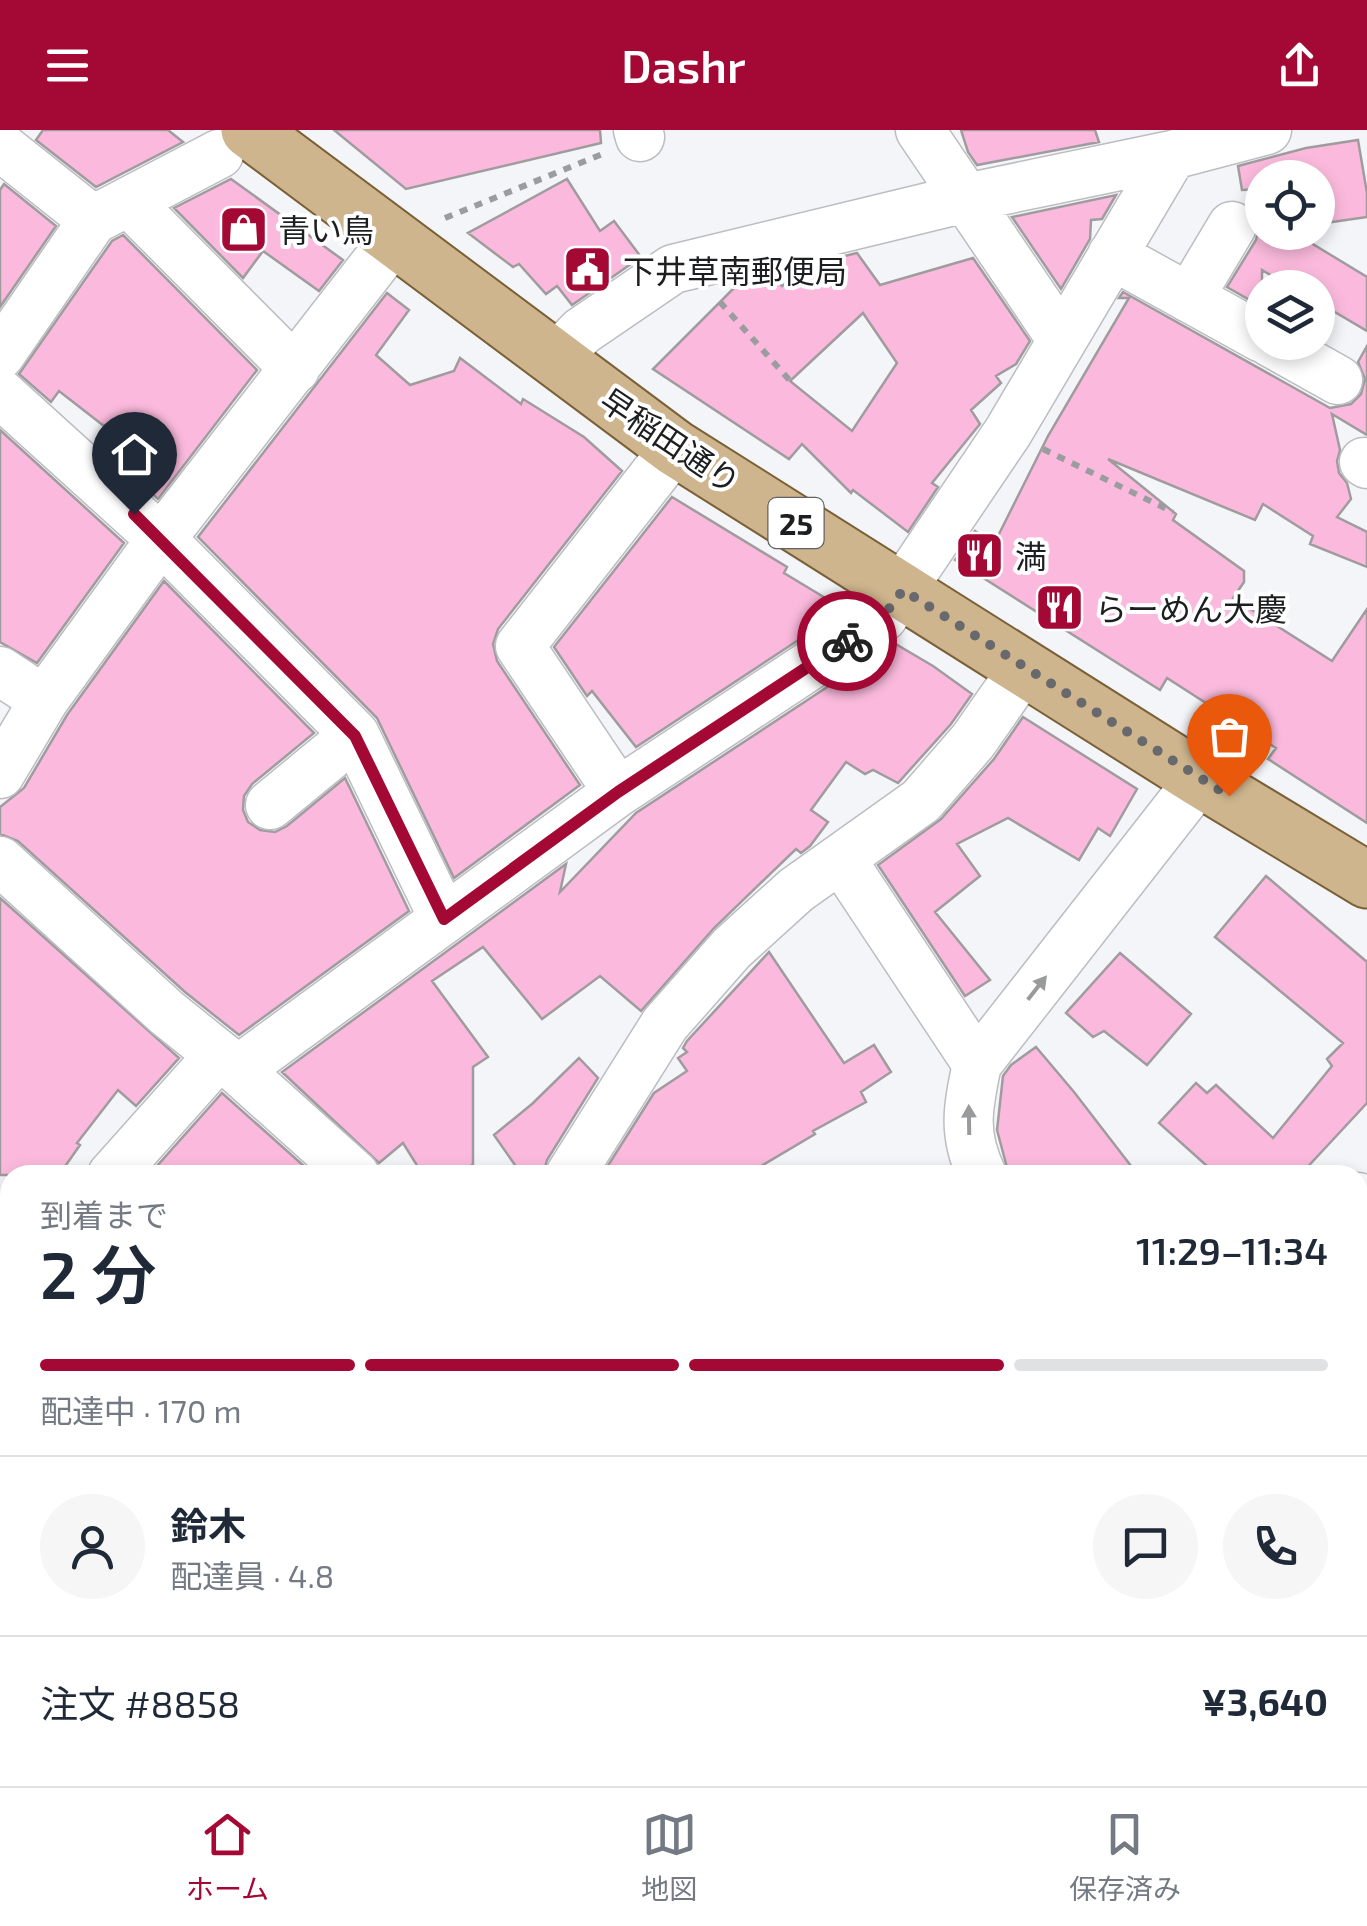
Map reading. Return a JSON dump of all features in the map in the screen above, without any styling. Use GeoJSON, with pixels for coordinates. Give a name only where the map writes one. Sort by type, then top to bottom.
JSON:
{"type":"FeatureCollection","features":[{"type":"Feature","properties":{"kind":"main road","name":"早稲田通り"},"geometry":{"type":"LineString","coordinates":[[234,142],[415,230],[554,359],[676,448],[1367,880]]}},
{"type":"Feature","properties":{"kind":"street"},"geometry":{"type":"LineString","coordinates":[[920,130],[1062,340]]}},
{"type":"Feature","properties":{"kind":"street"},"geometry":{"type":"LineString","coordinates":[[554,359],[582,332],[672,269],[966,198],[1172,156],[1267,130]]}},
{"type":"Feature","properties":{"kind":"street"},"geometry":{"type":"LineString","coordinates":[[0,354],[111,212],[234,142]]}},
{"type":"Feature","properties":{"kind":"street"},"geometry":{"type":"LineString","coordinates":[[0,146],[111,212],[295,369]]}},
{"type":"Feature","properties":{"kind":"street"},"geometry":{"type":"LineString","coordinates":[[122,1165],[229,1063],[444,919],[618,792],[882,618],[1008,432],[1172,156]]}},
{"type":"Feature","properties":{"kind":"street"},"geometry":{"type":"LineString","coordinates":[[1189,298],[1232,226]]}},
{"type":"Feature","properties":{"kind":"street"},"geometry":{"type":"LineString","coordinates":[[0,774],[44,700],[161,538],[295,369],[415,230]]}},
{"type":"Feature","properties":{"kind":"street"},"geometry":{"type":"LineString","coordinates":[[1112,256],[1245,329]]}},
{"type":"Feature","properties":{"kind":"street"},"geometry":{"type":"LineString","coordinates":[[1302,360],[1338,380]]}},
{"type":"Feature","properties":{"kind":"street"},"geometry":{"type":"LineString","coordinates":[[0,393],[161,538],[355,736],[444,919]]}},
{"type":"Feature","properties":{"kind":"street"},"geometry":{"type":"LineString","coordinates":[[618,792],[520,646],[676,448]]}},
{"type":"Feature","properties":{"kind":"street"},"geometry":{"type":"LineString","coordinates":[[576,1165],[664,1024],[732,948],[796,890],[921,801],[973,740],[1024,668]]}},
{"type":"Feature","properties":{"kind":"street"},"geometry":{"type":"LineString","coordinates":[[0,671],[44,700]]}},
{"type":"Feature","properties":{"kind":"street"},"geometry":{"type":"LineString","coordinates":[[270,805],[355,736]]}},
{"type":"Feature","properties":{"kind":"street"},"geometry":{"type":"LineString","coordinates":[[977,1165],[970,1151],[967,1110],[977,1064],[1200,779]]}},
{"type":"Feature","properties":{"kind":"street"},"geometry":{"type":"LineString","coordinates":[[840,858],[977,1064]]}},
{"type":"Feature","properties":{"kind":"street"},"geometry":{"type":"LineString","coordinates":[[0,861],[167,1013],[344,1165]]}},
{"type":"Feature","properties":{"kind":"path"},"geometry":{"type":"LineString","coordinates":[[415,230],[560,174],[639,133]]}},
{"type":"Feature","properties":{"kind":"path"},"geometry":{"type":"LineString","coordinates":[[687,266],[792,382]]}},
{"type":"Feature","properties":{"kind":"path"},"geometry":{"type":"LineString","coordinates":[[1008,432],[1172,512]]}},
{"type":"Feature","properties":{"kind":"building"},"geometry":{"type":"Polygon","coordinates":[[[43,130],[168,130],[183,142],[96,187],[36,140],[43,130]]]}},
{"type":"Feature","properties":{"kind":"building"},"geometry":{"type":"Polygon","coordinates":[[[334,130],[600,130],[601,143],[406,189],[334,130]]]}},
{"type":"Feature","properties":{"kind":"building"},"geometry":{"type":"Polygon","coordinates":[[[961,130],[1095,130],[1099,142],[977,165],[961,130]]]}},
{"type":"Feature","properties":{"kind":"building"},"geometry":{"type":"Polygon","coordinates":[[[1358,140],[1367,217],[1335,222],[1335,160],[1261,160],[1358,140]]]}},
{"type":"Feature","properties":{"kind":"building"},"geometry":{"type":"Polygon","coordinates":[[[1245,164],[1245,190],[1242,190],[1238,166],[1245,164]]]}},
{"type":"Feature","properties":{"kind":"building"},"geometry":{"type":"Polygon","coordinates":[[[231,179],[343,260],[319,291],[263,251],[243,278],[174,208],[231,179]]]}},
{"type":"Feature","properties":{"kind":"building"},"geometry":{"type":"Polygon","coordinates":[[[567,179],[600,231],[614,221],[641,257],[572,305],[557,286],[546,294],[519,264],[513,267],[468,233],[567,179]]]}},
{"type":"Feature","properties":{"kind":"building"},"geometry":{"type":"Polygon","coordinates":[[[4,184],[56,226],[0,307],[0,190],[4,184]]]}},
{"type":"Feature","properties":{"kind":"building"},"geometry":{"type":"Polygon","coordinates":[[[1116,195],[1102,219],[1091,220],[1090,239],[1061,289],[1012,217],[1116,195]]]}},
{"type":"Feature","properties":{"kind":"building"},"geometry":{"type":"Polygon","coordinates":[[[123,235],[257,370],[158,499],[105,451],[118,437],[59,391],[51,402],[19,374],[112,241],[123,235]]]}},
{"type":"Feature","properties":{"kind":"building"},"geometry":{"type":"Polygon","coordinates":[[[1250,250],[1323,250],[1367,277],[1367,331],[1335,312],[1335,270],[1245,270],[1245,297],[1227,287],[1250,250]]]}},
{"type":"Feature","properties":{"kind":"building"},"geometry":{"type":"Polygon","coordinates":[[[857,253],[880,285],[973,258],[1030,341],[1016,364],[996,376],[1001,383],[971,410],[980,424],[932,483],[938,487],[908,532],[853,490],[851,493],[802,444],[789,459],[653,369],[742,280],[771,274],[782,286],[812,264],[857,253]],[[863,313],[790,381],[852,431],[897,363],[863,313]]]}},
{"type":"Feature","properties":{"kind":"building"},"geometry":{"type":"Polygon","coordinates":[[[1123,292],[1330,408],[1351,404],[1361,394],[1365,379],[1358,362],[1367,346],[1367,435],[1332,414],[1340,450],[1339,473],[1347,483],[1351,499],[1337,517],[1367,532],[1367,567],[1310,544],[1313,536],[1263,504],[1255,520],[1108,459],[1176,514],[1173,520],[1244,571],[1244,582],[1233,598],[1332,661],[1367,609],[1367,823],[1268,759],[1276,748],[1167,678],[1160,690],[955,560],[975,531],[994,544],[1048,436],[1129,298],[1119,298],[1123,292]]]}},
{"type":"Feature","properties":{"kind":"building"},"geometry":{"type":"Polygon","coordinates":[[[387,293],[409,310],[376,355],[410,385],[454,371],[460,358],[521,404],[523,399],[584,437],[622,471],[498,629],[493,644],[497,661],[580,785],[454,878],[377,718],[198,537],[387,293]]]}},
{"type":"Feature","properties":{"kind":"building"},"geometry":{"type":"Polygon","coordinates":[[[0,430],[124,543],[37,663],[0,642],[0,430]]]}},
{"type":"Feature","properties":{"kind":"building"},"geometry":{"type":"Polygon","coordinates":[[[672,497],[787,567],[784,573],[842,608],[636,747],[592,691],[587,696],[554,647],[672,497]]]}},
{"type":"Feature","properties":{"kind":"building"},"geometry":{"type":"Polygon","coordinates":[[[164,581],[314,733],[252,784],[244,796],[243,810],[248,822],[260,830],[275,832],[345,778],[409,911],[239,1035],[185,992],[18,841],[0,834],[0,807],[24,788],[67,715],[164,581]]]}},
{"type":"Feature","properties":{"kind":"building"},"geometry":{"type":"Polygon","coordinates":[[[894,643],[972,694],[951,724],[898,783],[873,770],[865,774],[846,762],[811,810],[828,822],[810,846],[801,853],[796,849],[714,928],[641,1011],[600,976],[542,1019],[483,947],[432,981],[488,1057],[473,1067],[472,1165],[417,1165],[403,1143],[379,1163],[282,1072],[566,864],[560,892],[636,813],[894,643]]]}},
{"type":"Feature","properties":{"kind":"building"},"geometry":{"type":"Polygon","coordinates":[[[1023,717],[1137,789],[1110,836],[1098,828],[1079,860],[1008,818],[957,844],[980,876],[935,912],[990,980],[965,996],[878,865],[941,819],[994,759],[1023,717]]]}},
{"type":"Feature","properties":{"kind":"building"},"geometry":{"type":"Polygon","coordinates":[[[1266,876],[1367,962],[1367,1103],[1309,1165],[1206,1165],[1159,1123],[1196,1083],[1207,1093],[1216,1085],[1273,1138],[1332,1066],[1327,1059],[1343,1043],[1215,937],[1266,876]]]}},
{"type":"Feature","properties":{"kind":"building"},"geometry":{"type":"Polygon","coordinates":[[[0,898],[179,1058],[136,1106],[118,1090],[77,1143],[80,1145],[66,1165],[0,1165],[0,898]]]}},
{"type":"Feature","properties":{"kind":"building"},"geometry":{"type":"Polygon","coordinates":[[[769,952],[844,1063],[874,1045],[891,1072],[861,1092],[866,1102],[763,1165],[608,1165],[654,1093],[687,1071],[678,1058],[687,1052],[683,1048],[769,952]]]}},
{"type":"Feature","properties":{"kind":"building"},"geometry":{"type":"Polygon","coordinates":[[[1120,953],[1191,1014],[1147,1065],[1104,1031],[1093,1037],[1066,1013],[1120,953]]]}},
{"type":"Feature","properties":{"kind":"building"},"geometry":{"type":"Polygon","coordinates":[[[1036,1047],[1130,1165],[1006,1165],[997,1130],[1003,1076],[1036,1047]]]}},
{"type":"Feature","properties":{"kind":"building"},"geometry":{"type":"Polygon","coordinates":[[[579,1058],[598,1078],[546,1165],[515,1165],[494,1135],[579,1058]]]}},
{"type":"Feature","properties":{"kind":"building"},"geometry":{"type":"Polygon","coordinates":[[[222,1093],[303,1165],[158,1165],[222,1093]]]}},
{"type":"Feature","properties":{"kind":"way so far"},"geometry":{"type":"LineString","coordinates":[[847,641],[882,618],[903,590],[1229,796]]}},
{"type":"Feature","properties":{"kind":"place","name":"青い鳥"},"geometry":{"type":"Point","coordinates":[243,229]}},
{"type":"Feature","properties":{"kind":"place","name":"下井草南郵便局"},"geometry":{"type":"Point","coordinates":[588,270]}},
{"type":"Feature","properties":{"kind":"place","name":"満"},"geometry":{"type":"Point","coordinates":[980,555]}},
{"type":"Feature","properties":{"kind":"place","name":"らーめん大慶"},"geometry":{"type":"Point","coordinates":[1060,608]}},
{"type":"Feature","properties":{"kind":"route"},"geometry":{"type":"LineString","coordinates":[[134,514],[355,736],[444,919],[618,792],[847,641]]}}]}
